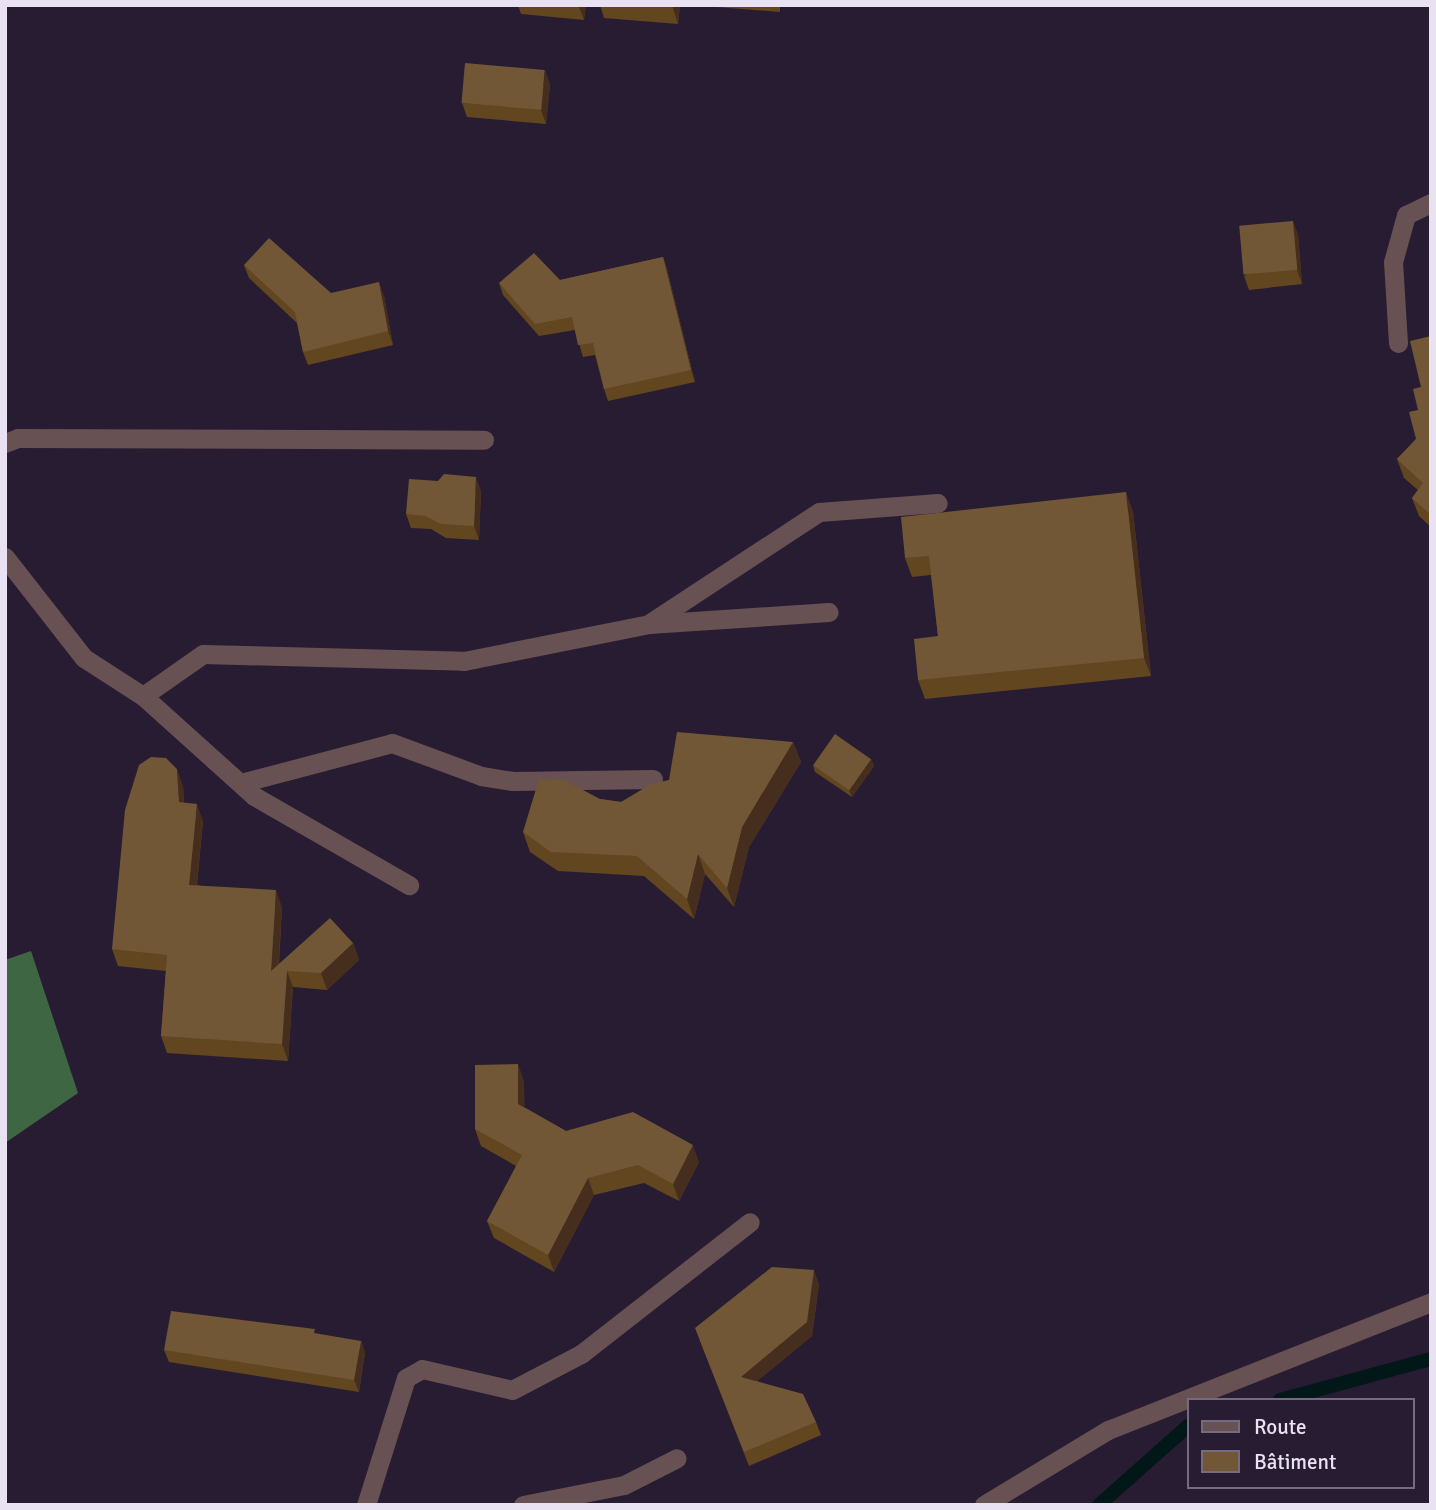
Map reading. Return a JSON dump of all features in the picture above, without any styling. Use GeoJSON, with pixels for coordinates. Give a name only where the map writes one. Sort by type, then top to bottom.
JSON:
{"type":"FeatureCollection","features":[{"type":"Feature","properties":{"kind":"street"},"geometry":{"type":"LineString","coordinates":[[1398,343],[1393,262],[1406,215],[1431,203]]}},
{"type":"Feature","properties":{"kind":"street"},"geometry":{"type":"LineString","coordinates":[[5,443],[19,438],[484,440]]}},
{"type":"Feature","properties":{"kind":"street"},"geometry":{"type":"LineString","coordinates":[[649,624],[818,512],[938,503]]}},
{"type":"Feature","properties":{"kind":"street"},"geometry":{"type":"LineString","coordinates":[[5,556],[84,657],[143,696],[241,783],[409,885]]}},
{"type":"Feature","properties":{"kind":"street"},"geometry":{"type":"LineString","coordinates":[[143,696],[203,654],[464,661],[649,624],[830,612]]}},
{"type":"Feature","properties":{"kind":"street"},"geometry":{"type":"LineString","coordinates":[[241,783],[392,743],[481,776],[513,781],[653,779]]}},
{"type":"Feature","properties":{"kind":"street"},"geometry":{"type":"LineString","coordinates":[[366,1505],[406,1378],[422,1369],[512,1390],[581,1354],[750,1222]]}},
{"type":"Feature","properties":{"kind":"street"},"geometry":{"type":"LineString","coordinates":[[1189,1398],[1431,1302]]}},
{"type":"Feature","properties":{"kind":"street"},"geometry":{"type":"LineString","coordinates":[[984,1505],[1108,1430],[1188,1398]]}},
{"type":"Feature","properties":{"kind":"street"},"geometry":{"type":"LineString","coordinates":[[523,1505],[624,1485],[677,1458]]}},
{"type":"Feature","properties":{"kind":"green space"},"geometry":{"type":"Polygon","coordinates":[[[31,951],[78,1093],[5,1143],[5,960],[31,951]]]}},
{"type":"Feature","properties":{"kind":"building"},"geometry":{"type":"Polygon","coordinates":[[[465,63],[545,70],[541,110],[462,103],[465,63]]]}},
{"type":"Feature","properties":{"kind":"building"},"geometry":{"type":"Polygon","coordinates":[[[1293,221],[1297,270],[1243,275],[1239,226],[1293,221]]]}},
{"type":"Feature","properties":{"kind":"building"},"geometry":{"type":"Polygon","coordinates":[[[269,238],[331,293],[379,282],[388,331],[303,352],[295,312],[244,265],[269,238]]]}},
{"type":"Feature","properties":{"kind":"building"},"geometry":{"type":"Polygon","coordinates":[[[534,253],[560,280],[663,257],[691,370],[604,389],[593,343],[578,345],[572,317],[535,324],[499,283],[534,253]]]}},
{"type":"Feature","properties":{"kind":"building"},"geometry":{"type":"Polygon","coordinates":[[[1431,336],[1431,515],[1412,498],[1423,483],[1397,459],[1416,439],[1409,412],[1418,410],[1413,389],[1421,387],[1410,341],[1431,336]]]}},
{"type":"Feature","properties":{"kind":"building"},"geometry":{"type":"Polygon","coordinates":[[[444,474],[476,477],[474,526],[441,524],[426,516],[406,514],[409,479],[438,481],[444,474]]]}},
{"type":"Feature","properties":{"kind":"building"},"geometry":{"type":"Polygon","coordinates":[[[1126,492],[1144,658],[918,680],[914,639],[938,636],[929,556],[905,558],[901,517],[1126,492]]]}},
{"type":"Feature","properties":{"kind":"building"},"geometry":{"type":"Polygon","coordinates":[[[677,732],[793,742],[742,827],[727,888],[698,854],[687,899],[637,856],[551,852],[523,832],[539,779],[564,780],[600,799],[621,802],[651,784],[669,780],[677,732]]]}},
{"type":"Feature","properties":{"kind":"building"},"geometry":{"type":"Polygon","coordinates":[[[835,734],[871,759],[849,790],[813,765],[835,734]]]}},
{"type":"Feature","properties":{"kind":"building"},"geometry":{"type":"Polygon","coordinates":[[[151,757],[166,758],[177,769],[179,802],[197,804],[189,885],[276,890],[271,971],[330,918],[353,943],[321,973],[287,971],[282,1044],[161,1036],[167,955],[112,949],[125,810],[139,765],[151,757]]]}},
{"type":"Feature","properties":{"kind":"building"},"geometry":{"type":"Polygon","coordinates":[[[518,1064],[518,1104],[566,1131],[633,1112],[693,1145],[673,1184],[638,1165],[588,1178],[548,1255],[487,1221],[522,1155],[475,1129],[475,1065],[518,1064]]]}},
{"type":"Feature","properties":{"kind":"building"},"geometry":{"type":"Polygon","coordinates":[[[772,1267],[814,1270],[807,1322],[741,1377],[803,1394],[816,1422],[744,1452],[695,1328],[772,1267]]]}},
{"type":"Feature","properties":{"kind":"building"},"geometry":{"type":"Polygon","coordinates":[[[171,1311],[315,1329],[314,1333],[361,1341],[354,1380],[164,1350],[171,1311]]]}},
{"type":"Feature","properties":{"kind":"waterway"},"geometry":{"type":"LineString","coordinates":[[1287,1398],[1431,1359]]}},
{"type":"Feature","properties":{"kind":"waterway"},"geometry":{"type":"LineString","coordinates":[[1099,1505],[1188,1426]]}}]}
